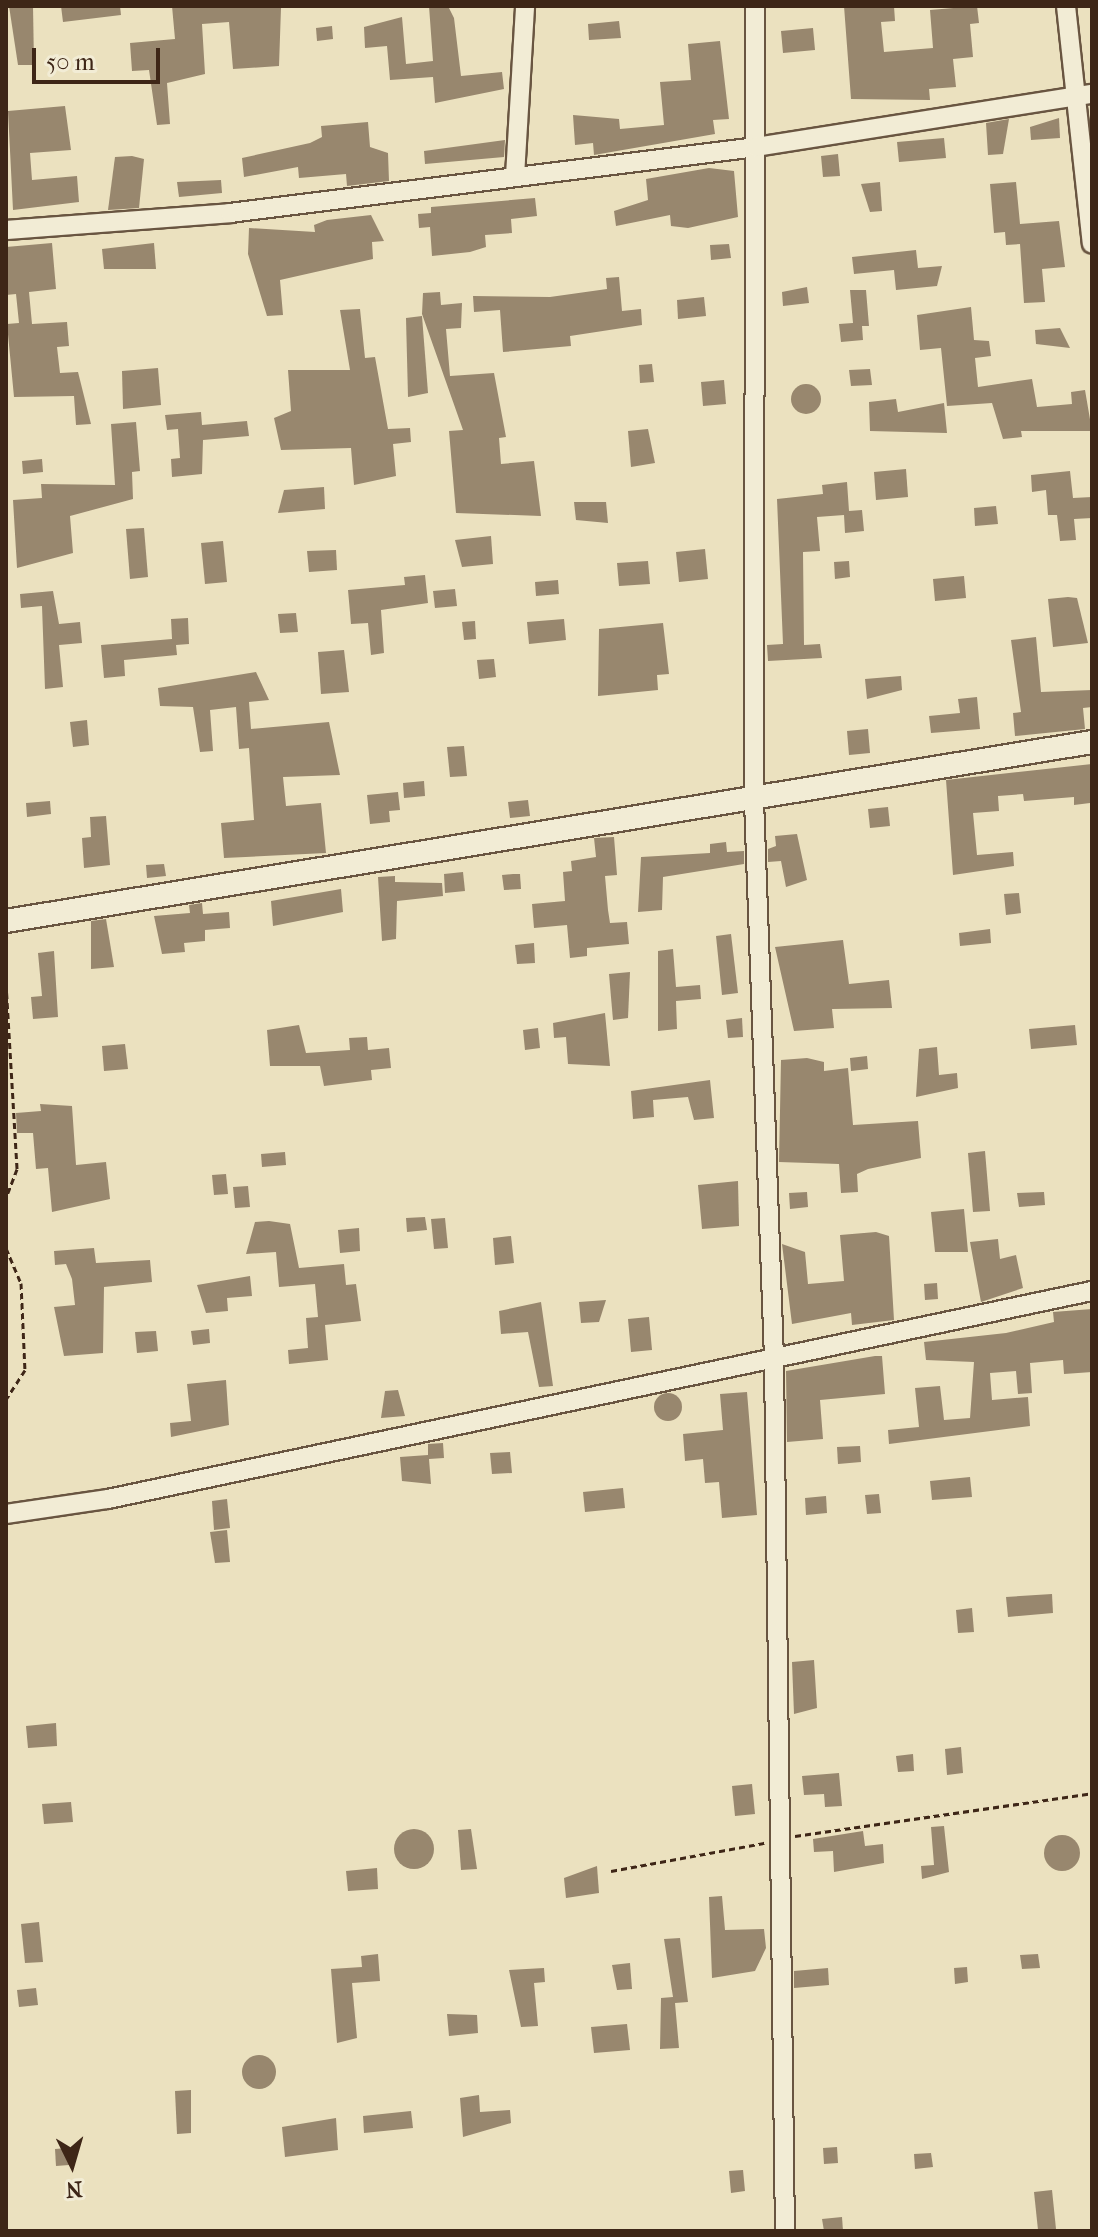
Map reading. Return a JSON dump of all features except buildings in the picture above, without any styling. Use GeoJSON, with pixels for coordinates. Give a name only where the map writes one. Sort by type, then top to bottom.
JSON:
{"type":"FeatureCollection","features":[{"type":"Feature","properties":{"kind":"street"},"geometry":{"type":"LineString","coordinates":[[515,176],[525,6]]}},
{"type":"Feature","properties":{"kind":"street"},"geometry":{"type":"LineString","coordinates":[[755,6],[754,800],[774,1360],[785,2231]]}},
{"type":"Feature","properties":{"kind":"street"},"geometry":{"type":"LineString","coordinates":[[1066,6],[1084,95],[1092,244]]}},
{"type":"Feature","properties":{"kind":"street"},"geometry":{"type":"LineString","coordinates":[[6,230],[230,213],[756,147],[1084,95]]}},
{"type":"Feature","properties":{"kind":"street"},"geometry":{"type":"LineString","coordinates":[[6,921],[1092,742]]}},
{"type":"Feature","properties":{"kind":"street"},"geometry":{"type":"LineString","coordinates":[[6,1514],[774,1360],[1092,1291]]}},
{"type":"Feature","properties":{"kind":"path"},"geometry":{"type":"LineString","coordinates":[[6,983],[17,1169],[6,1198]]}},
{"type":"Feature","properties":{"kind":"path"},"geometry":{"type":"LineString","coordinates":[[6,1248],[21,1283],[25,1370],[6,1399]]}},
{"type":"Feature","properties":{"kind":"path"},"geometry":{"type":"LineString","coordinates":[[611,1871],[779,1840],[1092,1793]]}}]}
